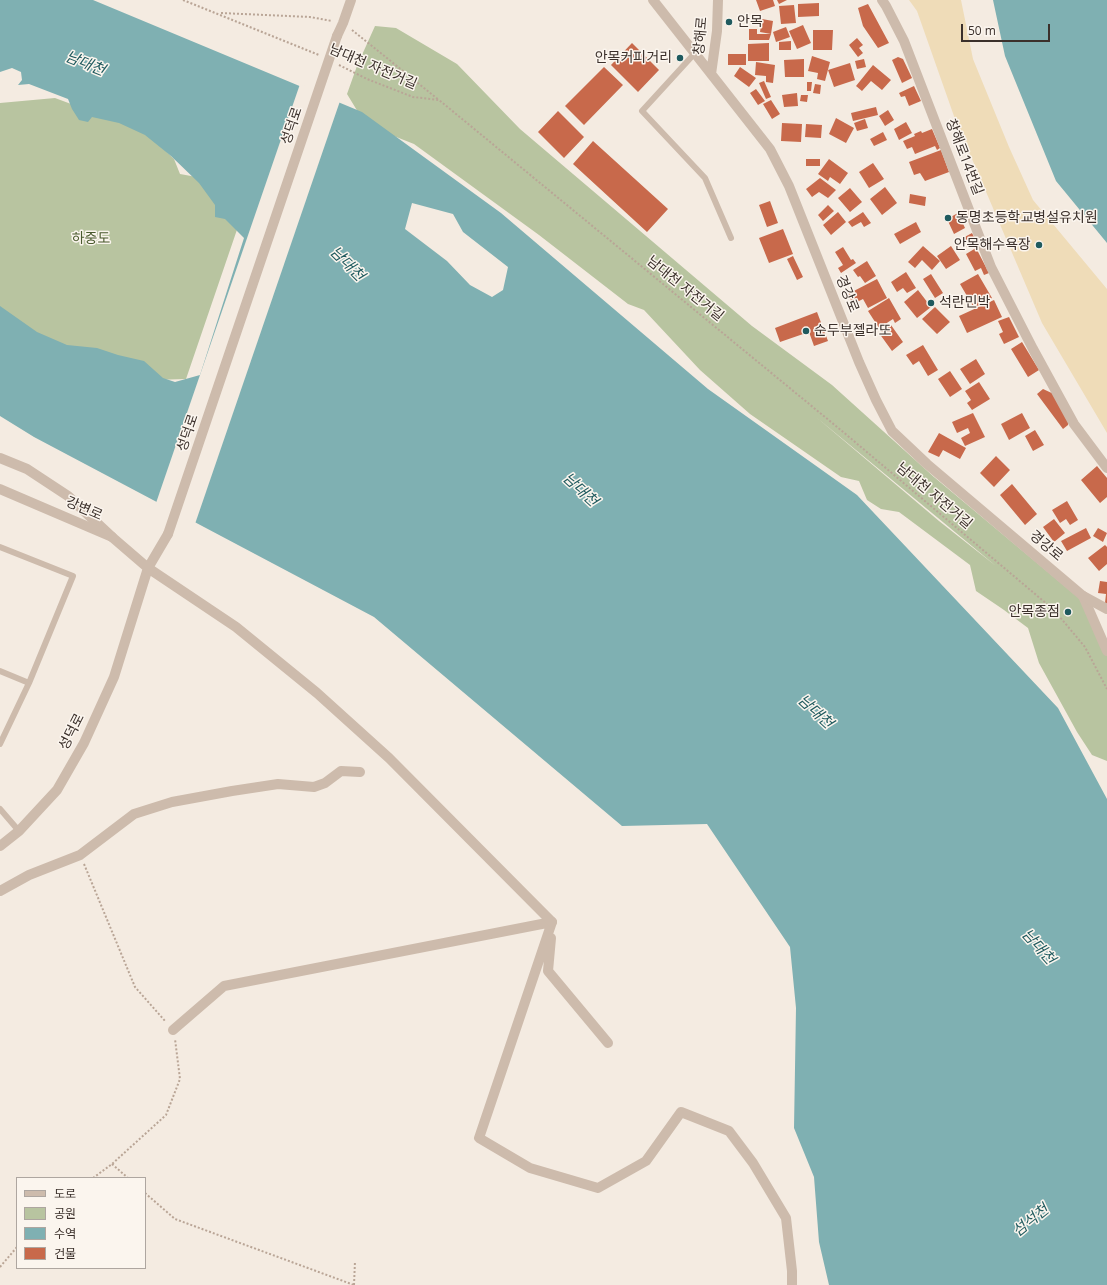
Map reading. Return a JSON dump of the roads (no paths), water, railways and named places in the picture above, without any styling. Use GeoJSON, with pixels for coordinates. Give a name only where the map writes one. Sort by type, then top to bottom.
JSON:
{"type":"FeatureCollection","features":[{"type":"Feature","properties":{"kind":"street","name":"성덕로"},"geometry":{"type":"LineString","coordinates":[[0,846],[19,831],[56,790],[84,743],[114,677],[148,568],[168,534],[337,36],[351,0]]}},
{"type":"Feature","properties":{"kind":"street","name":"경강로"},"geometry":{"type":"LineString","coordinates":[[653,0],[770,149],[789,186],[859,362],[892,431],[927,464],[1083,596],[1107,609]]}},
{"type":"Feature","properties":{"kind":"street","name":"창해로"},"geometry":{"type":"LineString","coordinates":[[711,74],[717,31],[718,0]]}},
{"type":"Feature","properties":{"kind":"street","name":"창해로14번길"},"geometry":{"type":"LineString","coordinates":[[882,0],[904,41],[991,267],[1032,349],[1074,424],[1107,468]]}},
{"type":"Feature","properties":{"kind":"street"},"geometry":{"type":"LineString","coordinates":[[0,458],[27,469],[68,496],[112,537]]}},
{"type":"Feature","properties":{"kind":"street","name":"강변로"},"geometry":{"type":"LineString","coordinates":[[0,490],[112,537],[148,568],[236,627],[317,692],[389,758],[552,922]]}},
{"type":"Feature","properties":{"kind":"street"},"geometry":{"type":"LineString","coordinates":[[1083,596],[1107,651]]}},
{"type":"Feature","properties":{"kind":"street"},"geometry":{"type":"LineString","coordinates":[[0,891],[29,875],[80,855],[134,814],[172,802],[232,790],[278,784],[314,787],[325,783],[341,771],[360,772]]}},
{"type":"Feature","properties":{"kind":"street"},"geometry":{"type":"LineString","coordinates":[[173,1030],[224,986],[552,922]]}},
{"type":"Feature","properties":{"kind":"street"},"geometry":{"type":"LineString","coordinates":[[552,922],[548,971],[608,1043]]}},
{"type":"Feature","properties":{"kind":"street"},"geometry":{"type":"LineString","coordinates":[[552,922],[479,1138],[530,1168],[598,1188],[646,1161],[681,1112],[729,1131],[753,1163],[786,1218],[792,1271],[792,1285]]}},
{"type":"Feature","properties":{"kind":"lane"},"geometry":{"type":"LineString","coordinates":[[695,53],[642,111],[706,178],[731,238]]}},
{"type":"Feature","properties":{"kind":"lane"},"geometry":{"type":"LineString","coordinates":[[0,547],[73,576],[29,683],[0,744]]}},
{"type":"Feature","properties":{"kind":"lane"},"geometry":{"type":"LineString","coordinates":[[0,671],[29,683]]}},
{"type":"Feature","properties":{"kind":"lane"},"geometry":{"type":"LineString","coordinates":[[0,809],[19,831]]}},
{"type":"Feature","properties":{"kind":"water"},"geometry":{"type":"Polygon","coordinates":[[[0,0],[93,0],[362,112],[501,213],[708,389],[857,495],[1058,708],[1107,799],[1107,1285],[829,1285],[819,1242],[814,1177],[794,1128],[796,1008],[790,947],[707,824],[622,826],[374,617],[34,437],[0,416],[0,306],[37,332],[67,345],[97,348],[144,361],[163,378],[175,382],[200,375],[244,238],[225,219],[215,217],[215,205],[199,183],[171,156],[145,135],[119,123],[92,117],[88,122],[79,120],[68,99],[29,84],[18,85],[22,80],[21,72],[12,68],[0,72],[0,0]],[[412,203],[405,229],[447,261],[470,285],[492,297],[503,290],[508,267],[463,232],[453,214],[412,203]]]}},
{"type":"Feature","properties":{"kind":"water"},"geometry":{"type":"Polygon","coordinates":[[[993,0],[1107,0],[1107,243],[1056,181],[1005,56],[993,0]]]}},
{"type":"Feature","properties":{"kind":"place","name":"안목"},"geometry":{"type":"Point","coordinates":[729,22]}},
{"type":"Feature","properties":{"kind":"place","name":"안목커피거리"},"geometry":{"type":"Point","coordinates":[680,58]}},
{"type":"Feature","properties":{"kind":"place","name":"동명초등학교병설유치원"},"geometry":{"type":"Point","coordinates":[948,218]}},
{"type":"Feature","properties":{"kind":"place","name":"안목해수욕장"},"geometry":{"type":"Point","coordinates":[1039,245]}},
{"type":"Feature","properties":{"kind":"place","name":"석란민박"},"geometry":{"type":"Point","coordinates":[931,303]}},
{"type":"Feature","properties":{"kind":"place","name":"순두부젤라또"},"geometry":{"type":"Point","coordinates":[806,331]}},
{"type":"Feature","properties":{"kind":"place","name":"안목종점"},"geometry":{"type":"Point","coordinates":[1068,612]}},
{"type":"Feature","properties":{"kind":"water label","name":"남대천"},"geometry":{"type":"Point","coordinates":[85,64]}},
{"type":"Feature","properties":{"kind":"water label","name":"남대천"},"geometry":{"type":"Point","coordinates":[347,264]}},
{"type":"Feature","properties":{"kind":"water label","name":"남대천"},"geometry":{"type":"Point","coordinates":[580,490]}},
{"type":"Feature","properties":{"kind":"water label","name":"남대천"},"geometry":{"type":"Point","coordinates":[815,712]}},
{"type":"Feature","properties":{"kind":"water label","name":"남대천"},"geometry":{"type":"Point","coordinates":[1038,947]}},
{"type":"Feature","properties":{"kind":"water label","name":"섬석천"},"geometry":{"type":"Point","coordinates":[1031,1221]}},
{"type":"Feature","properties":{"kind":"park label","name":"하중도"},"geometry":{"type":"Point","coordinates":[91,239]}}]}
